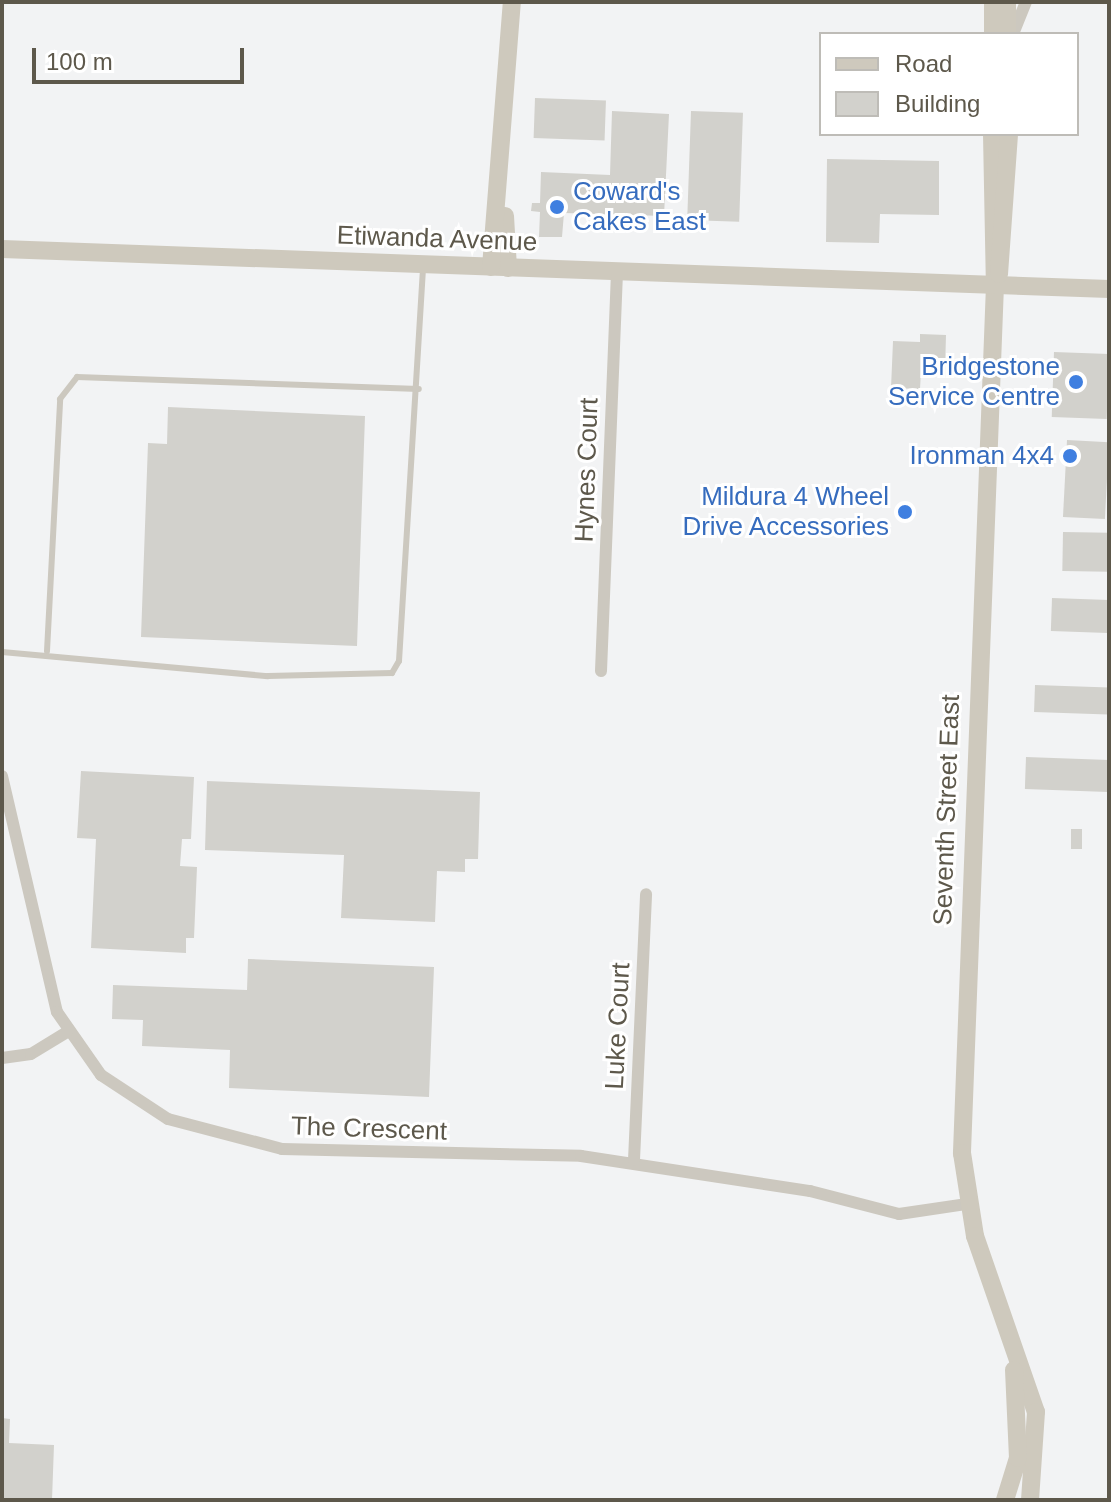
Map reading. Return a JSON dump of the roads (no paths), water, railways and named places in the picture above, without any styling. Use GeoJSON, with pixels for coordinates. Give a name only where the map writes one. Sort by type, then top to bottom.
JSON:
{"type":"FeatureCollection","features":[{"type":"Feature","properties":{"kind":"main road"},"geometry":{"type":"LineString","coordinates":[[499,267],[503,125],[501,2]]}},
{"type":"Feature","properties":{"kind":"main road"},"geometry":{"type":"LineString","coordinates":[[503,125],[512,2]]}},
{"type":"Feature","properties":{"kind":"main road"},"geometry":{"type":"LineString","coordinates":[[993,2],[993,32]]}},
{"type":"Feature","properties":{"kind":"main road"},"geometry":{"type":"LineString","coordinates":[[1007,2],[1010,32]]}},
{"type":"Feature","properties":{"kind":"main road"},"geometry":{"type":"LineString","coordinates":[[992,136],[995,285]]}},
{"type":"Feature","properties":{"kind":"main road"},"geometry":{"type":"LineString","coordinates":[[995,285],[1006,243],[1009,136]]}},
{"type":"Feature","properties":{"kind":"main road","name":"Etiwanda Avenue"},"geometry":{"type":"LineString","coordinates":[[2,249],[1109,289]]}},
{"type":"Feature","properties":{"kind":"main road","name":"Seventh Street East"},"geometry":{"type":"LineString","coordinates":[[995,285],[961,1119],[967,1204],[1036,1412],[1030,1500]]}},
{"type":"Feature","properties":{"kind":"main road","name":"Seventh Street East"},"geometry":{"type":"LineString","coordinates":[[1005,1500],[1020,1421],[1007,1332]]}},
{"type":"Feature","properties":{"kind":"street"},"geometry":{"type":"LineString","coordinates":[[1011,32],[1026,2]]}},
{"type":"Feature","properties":{"kind":"street","name":"Hynes Court"},"geometry":{"type":"LineString","coordinates":[[601,671],[617,272]]}},
{"type":"Feature","properties":{"kind":"street","name":"The Crescent"},"geometry":{"type":"LineString","coordinates":[[2,776],[48,986],[67,1032],[101,1075],[141,1106],[238,1142],[323,1151],[634,1160],[899,1214],[967,1204]]}},
{"type":"Feature","properties":{"kind":"street","name":"Luke Court"},"geometry":{"type":"LineString","coordinates":[[634,1160],[646,894]]}},
{"type":"Feature","properties":{"kind":"street"},"geometry":{"type":"LineString","coordinates":[[2,1058],[31,1054],[67,1032]]}},
{"type":"Feature","properties":{"kind":"lane"},"geometry":{"type":"LineString","coordinates":[[2,652],[47,651],[268,676],[392,673],[399,661],[419,389],[423,264]]}},
{"type":"Feature","properties":{"kind":"lane"},"geometry":{"type":"LineString","coordinates":[[47,651],[60,399],[77,377],[419,389]]}},
{"type":"Feature","properties":{"kind":"place","name":"Coward's Cakes East"},"geometry":{"type":"Point","coordinates":[557,207]}},
{"type":"Feature","properties":{"kind":"place","name":"Bridgestone Service Centre"},"geometry":{"type":"Point","coordinates":[1076,382]}},
{"type":"Feature","properties":{"kind":"place","name":"Ironman 4x4"},"geometry":{"type":"Point","coordinates":[1070,456]}},
{"type":"Feature","properties":{"kind":"place","name":"Mildura 4 Wheel Drive Accessories"},"geometry":{"type":"Point","coordinates":[905,512]}}]}
